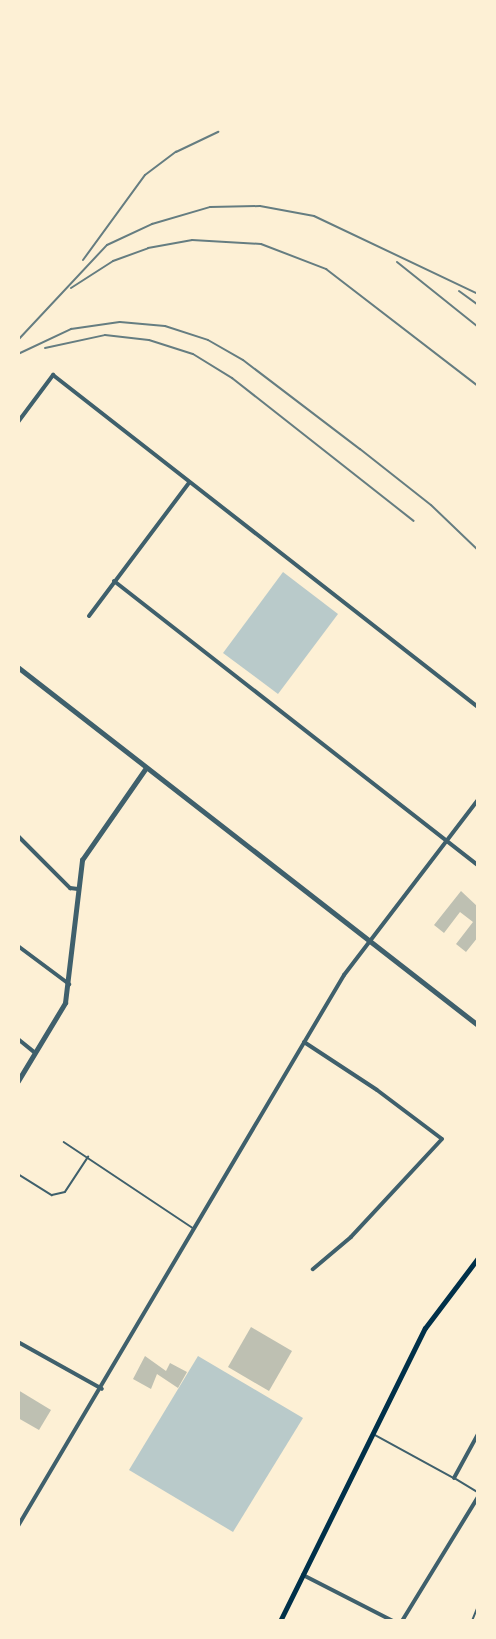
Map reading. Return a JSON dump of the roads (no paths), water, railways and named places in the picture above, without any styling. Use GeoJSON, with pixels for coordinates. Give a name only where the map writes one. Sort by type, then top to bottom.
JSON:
{"type":"FeatureCollection","features":[{"type":"Feature","properties":{"kind":"main road"},"geometry":{"type":"LineString","coordinates":[[280,1621],[371,1433],[425,1328],[478,1258]]}},
{"type":"Feature","properties":{"kind":"street"},"geometry":{"type":"LineString","coordinates":[[18,422],[53,375],[478,707]]}},
{"type":"Feature","properties":{"kind":"street"},"geometry":{"type":"LineString","coordinates":[[89,616],[189,483]]}},
{"type":"Feature","properties":{"kind":"street"},"geometry":{"type":"LineString","coordinates":[[114,581],[478,865]]}},
{"type":"Feature","properties":{"kind":"street"},"geometry":{"type":"LineString","coordinates":[[18,666],[478,1025]]}},
{"type":"Feature","properties":{"kind":"street"},"geometry":{"type":"LineString","coordinates":[[18,1081],[58,1019],[69,984],[78,889],[88,847],[146,768]]}},
{"type":"Feature","properties":{"kind":"street"},"geometry":{"type":"LineString","coordinates":[[18,1526],[102,1389],[304,1042],[368,940],[478,800]]}},
{"type":"Feature","properties":{"kind":"street"},"geometry":{"type":"LineString","coordinates":[[18,836],[70,888],[78,889]]}},
{"type":"Feature","properties":{"kind":"street"},"geometry":{"type":"LineString","coordinates":[[18,946],[69,984]]}},
{"type":"Feature","properties":{"kind":"street"},"geometry":{"type":"LineString","coordinates":[[18,1040],[36,1054]]}},
{"type":"Feature","properties":{"kind":"street"},"geometry":{"type":"LineString","coordinates":[[304,1042],[377,1090],[442,1139],[351,1237],[313,1269]]}},
{"type":"Feature","properties":{"kind":"street"},"geometry":{"type":"LineString","coordinates":[[18,1342],[102,1389]]}},
{"type":"Feature","properties":{"kind":"street"},"geometry":{"type":"LineString","coordinates":[[454,1478],[478,1434]]}},
{"type":"Feature","properties":{"kind":"street"},"geometry":{"type":"LineString","coordinates":[[402,1621],[478,1497]]}},
{"type":"Feature","properties":{"kind":"street"},"geometry":{"type":"LineString","coordinates":[[303,1575],[393,1621]]}},
{"type":"Feature","properties":{"kind":"lane"},"geometry":{"type":"LineString","coordinates":[[64,1142],[88,1156],[136,1193],[195,1229]]}},
{"type":"Feature","properties":{"kind":"lane"},"geometry":{"type":"LineString","coordinates":[[18,1174],[52,1195],[65,1192],[88,1156]]}},
{"type":"Feature","properties":{"kind":"lane"},"geometry":{"type":"LineString","coordinates":[[371,1433],[478,1492]]}},
{"type":"Feature","properties":{"kind":"lane"},"geometry":{"type":"LineString","coordinates":[[472,1621],[478,1606]]}},
{"type":"Feature","properties":{"kind":"railway"},"geometry":{"type":"LineString","coordinates":[[83,260],[145,175],[176,152],[218,132]]}},
{"type":"Feature","properties":{"kind":"railway"},"geometry":{"type":"LineString","coordinates":[[18,340],[107,245],[152,224],[210,207],[260,206],[314,216],[478,294]]}},
{"type":"Feature","properties":{"kind":"railway"},"geometry":{"type":"LineString","coordinates":[[71,288],[113,261],[148,248],[192,240],[261,244],[326,269],[478,386]]}},
{"type":"Feature","properties":{"kind":"railway"},"geometry":{"type":"LineString","coordinates":[[397,262],[478,327]]}},
{"type":"Feature","properties":{"kind":"railway"},"geometry":{"type":"LineString","coordinates":[[459,291],[478,305]]}},
{"type":"Feature","properties":{"kind":"railway"},"geometry":{"type":"LineString","coordinates":[[18,354],[71,329],[120,322],[165,326],[208,340],[243,360],[360,449],[431,505],[478,550]]}},
{"type":"Feature","properties":{"kind":"railway"},"geometry":{"type":"LineString","coordinates":[[45,348],[105,335],[149,340],[193,354],[232,378],[414,521]]}}]}
